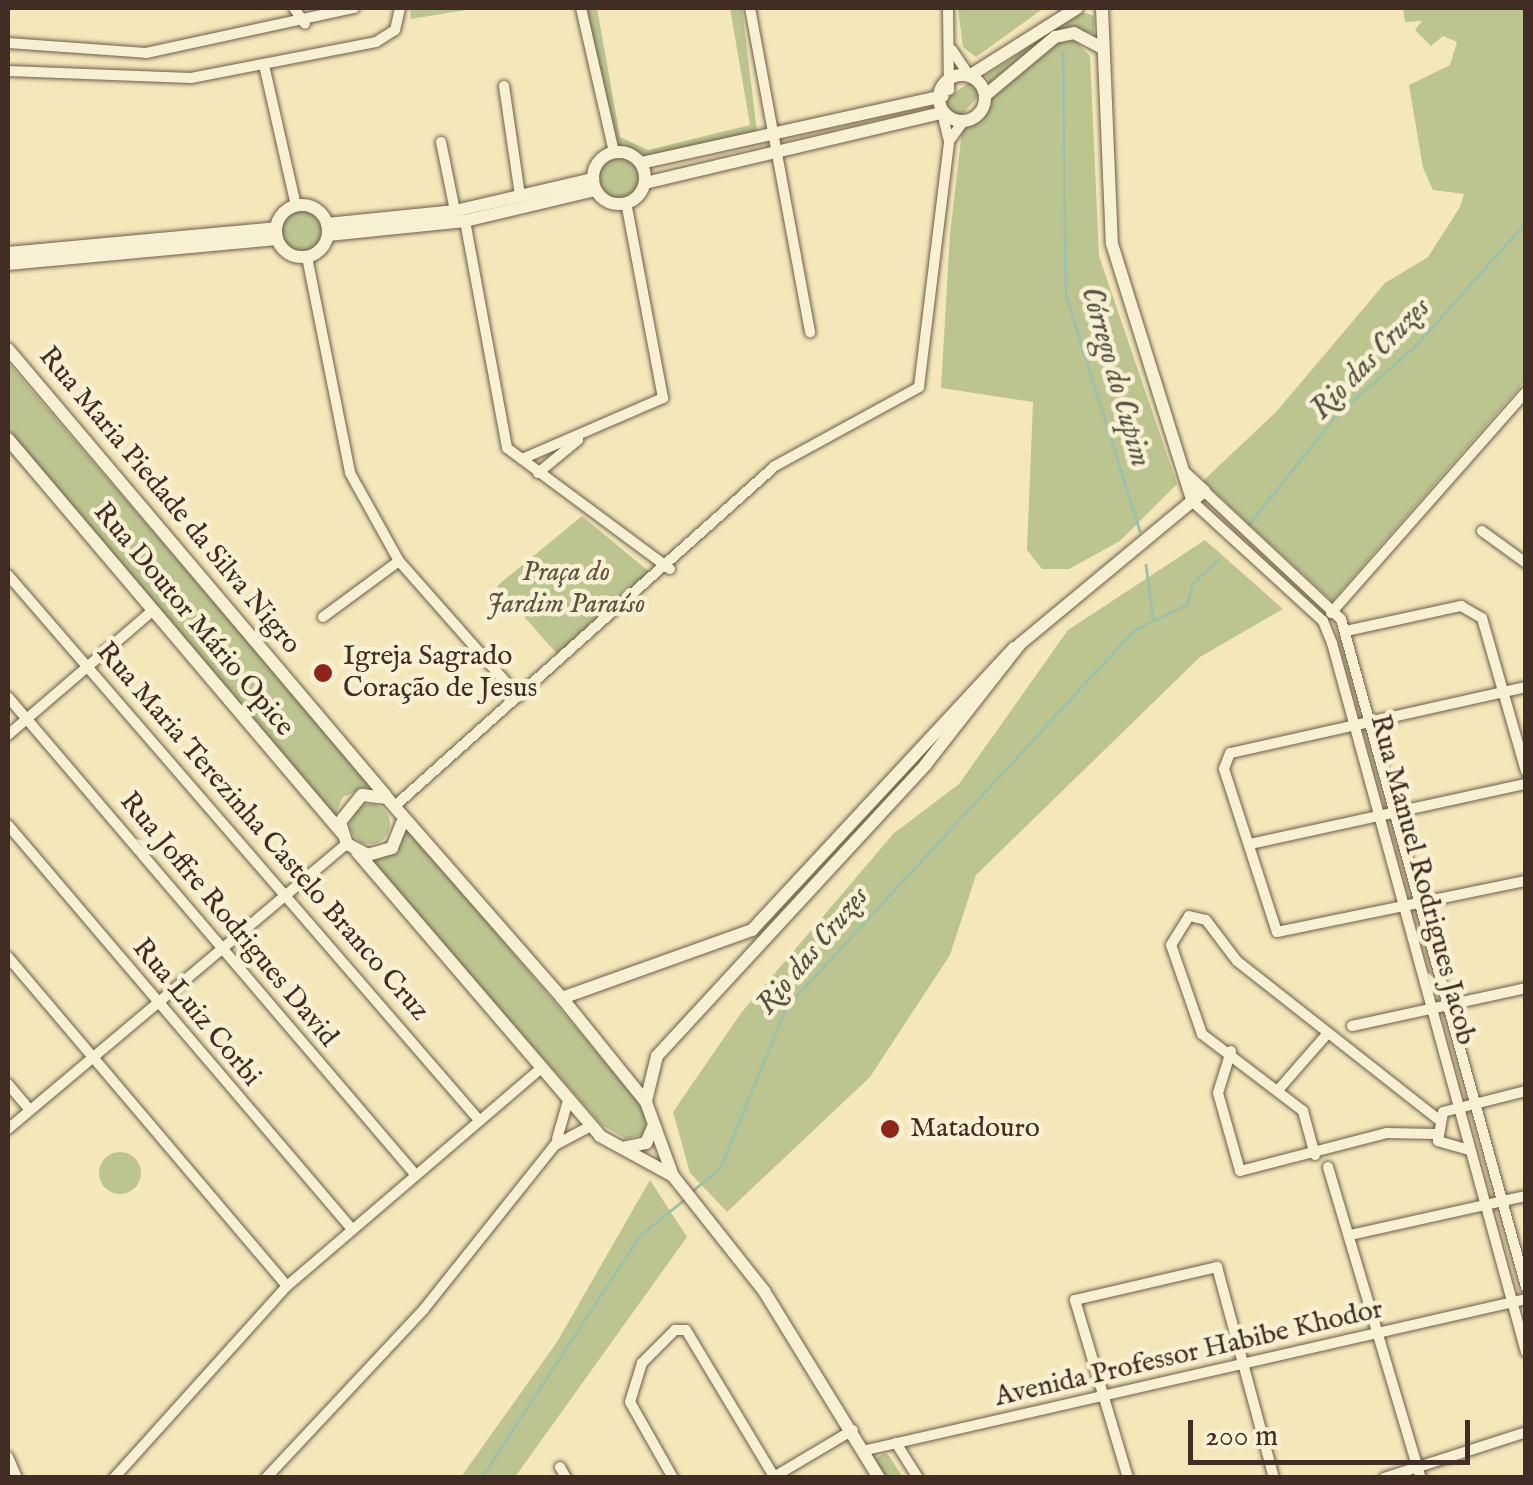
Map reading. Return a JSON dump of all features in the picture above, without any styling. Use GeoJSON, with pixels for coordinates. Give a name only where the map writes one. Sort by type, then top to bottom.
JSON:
{"type":"FeatureCollection","features":[{"type":"Feature","properties":{"kind":"street"},"geometry":{"type":"LineString","coordinates":[[294,8],[304,24]]}},
{"type":"Feature","properties":{"kind":"street"},"geometry":{"type":"LineString","coordinates":[[8,43],[146,53],[304,24],[354,8]]}},
{"type":"Feature","properties":{"kind":"street"},"geometry":{"type":"LineString","coordinates":[[8,71],[152,81],[264,65],[395,30],[400,8]]}},
{"type":"Feature","properties":{"kind":"street"},"geometry":{"type":"LineString","coordinates":[[519,697],[399,561],[350,473],[307,257],[328,230],[460,216],[594,184],[614,152],[581,8]]}},
{"type":"Feature","properties":{"kind":"street"},"geometry":{"type":"LineString","coordinates":[[750,8],[810,332]]}},
{"type":"Feature","properties":{"kind":"street"},"geometry":{"type":"LineString","coordinates":[[349,843],[351,800],[392,801],[670,569],[775,466],[918,387],[949,141],[941,117],[950,44],[948,8]]}},
{"type":"Feature","properties":{"kind":"street"},"geometry":{"type":"LineString","coordinates":[[626,203],[645,183],[774,140],[946,93],[1077,8]]}},
{"type":"Feature","properties":{"kind":"street","name":"Rua Manuel Rodrigues Jacob"},"geometry":{"type":"LineString","coordinates":[[1102,8],[1112,244],[1193,502]]}},
{"type":"Feature","properties":{"kind":"street"},"geometry":{"type":"LineString","coordinates":[[949,141],[985,96],[1056,36],[1074,33],[1102,48]]}},
{"type":"Feature","properties":{"kind":"street"},"geometry":{"type":"LineString","coordinates":[[950,44],[985,96]]}},
{"type":"Feature","properties":{"kind":"street"},"geometry":{"type":"LineString","coordinates":[[8,264],[276,233],[296,206],[264,65]]}},
{"type":"Feature","properties":{"kind":"street"},"geometry":{"type":"LineString","coordinates":[[504,86],[520,196]]}},
{"type":"Feature","properties":{"kind":"street"},"geometry":{"type":"LineString","coordinates":[[614,152],[640,163],[941,117],[964,120]]}},
{"type":"Feature","properties":{"kind":"street"},"geometry":{"type":"LineString","coordinates":[[441,142],[460,216],[502,426],[522,459],[538,473],[670,569]]}},
{"type":"Feature","properties":{"kind":"street"},"geometry":{"type":"LineString","coordinates":[[640,163],[645,183]]}},
{"type":"Feature","properties":{"kind":"street"},"geometry":{"type":"LineString","coordinates":[[460,216],[520,196],[594,184],[626,203],[663,398],[522,459]]}},
{"type":"Feature","properties":{"kind":"street"},"geometry":{"type":"LineString","coordinates":[[296,206],[315,209],[328,230]]}},
{"type":"Feature","properties":{"kind":"street"},"geometry":{"type":"LineString","coordinates":[[8,254],[276,233]]}},
{"type":"Feature","properties":{"kind":"street"},"geometry":{"type":"LineString","coordinates":[[276,233],[288,254],[307,257]]}},
{"type":"Feature","properties":{"kind":"street","name":"Rua Maria Piedade da Silva Nigro"},"geometry":{"type":"LineString","coordinates":[[8,350],[392,801],[402,823]]}},
{"type":"Feature","properties":{"kind":"street"},"geometry":{"type":"LineString","coordinates":[[1193,502],[1323,622],[1526,392]]}},
{"type":"Feature","properties":{"kind":"street"},"geometry":{"type":"LineString","coordinates":[[538,473],[588,433]]}},
{"type":"Feature","properties":{"kind":"street","name":"Rua Doutor Mário Opice"},"geometry":{"type":"LineString","coordinates":[[8,438],[590,1126],[676,1181]]}},
{"type":"Feature","properties":{"kind":"street","name":"Rua Manuel Rodrigues Jacob"},"geometry":{"type":"LineString","coordinates":[[1186,473],[1334,611],[1346,632],[1498,1202],[1526,1287]]}},
{"type":"Feature","properties":{"kind":"street"},"geometry":{"type":"LineString","coordinates":[[562,998],[752,930],[998,658],[1204,491]]}},
{"type":"Feature","properties":{"kind":"street"},"geometry":{"type":"LineString","coordinates":[[1482,531],[1526,563]]}},
{"type":"Feature","properties":{"kind":"street"},"geometry":{"type":"LineString","coordinates":[[323,617],[399,561]]}},
{"type":"Feature","properties":{"kind":"street","name":"Rua Maria Terezinha Castelo Branco Cruz"},"geometry":{"type":"LineString","coordinates":[[8,575],[90,665],[479,1120]]}},
{"type":"Feature","properties":{"kind":"street"},"geometry":{"type":"LineString","coordinates":[[1346,632],[1461,606],[1482,618],[1526,771]]}},
{"type":"Feature","properties":{"kind":"street"},"geometry":{"type":"LineString","coordinates":[[8,735],[152,611]]}},
{"type":"Feature","properties":{"kind":"street","name":"Rua Manuel Rodrigues Jacob"},"geometry":{"type":"LineString","coordinates":[[1323,622],[1526,1352]]}},
{"type":"Feature","properties":{"kind":"street"},"geometry":{"type":"LineString","coordinates":[[646,1102],[657,1056],[937,751],[1020,644]]}},
{"type":"Feature","properties":{"kind":"street"},"geometry":{"type":"LineString","coordinates":[[1526,687],[1370,720],[1226,762],[1277,932],[1526,880]]}},
{"type":"Feature","properties":{"kind":"street","name":"Rua Joffre Rodrigues David"},"geometry":{"type":"LineString","coordinates":[[8,697],[414,1173]]}},
{"type":"Feature","properties":{"kind":"street"},"geometry":{"type":"LineString","coordinates":[[1250,844],[1526,784]]}},
{"type":"Feature","properties":{"kind":"street"},"geometry":{"type":"LineString","coordinates":[[8,1129],[284,892],[349,843],[392,848],[402,823],[562,998],[646,1102],[676,1181],[706,1218],[852,1430],[879,1478]]}},
{"type":"Feature","properties":{"kind":"street","name":"Rua Luiz Corbi"},"geometry":{"type":"LineString","coordinates":[[8,825],[351,1228]]}},
{"type":"Feature","properties":{"kind":"street"},"geometry":{"type":"LineString","coordinates":[[1315,1155],[1303,1112],[1231,1051],[1202,1034],[1173,951],[1174,931],[1189,916],[1206,920],[1237,961],[1438,1118]]}},
{"type":"Feature","properties":{"kind":"street"},"geometry":{"type":"LineString","coordinates":[[8,956],[287,1286]]}},
{"type":"Feature","properties":{"kind":"street"},"geometry":{"type":"LineString","coordinates":[[1352,1026],[1526,988]]}},
{"type":"Feature","properties":{"kind":"street"},"geometry":{"type":"LineString","coordinates":[[1279,1089],[1328,1033]]}},
{"type":"Feature","properties":{"kind":"street"},"geometry":{"type":"LineString","coordinates":[[1231,1051],[1218,1093],[1237,1168],[1315,1155],[1387,1133],[1435,1134],[1450,1151],[1469,1150]]}},
{"type":"Feature","properties":{"kind":"street"},"geometry":{"type":"LineString","coordinates":[[114,1478],[287,1286],[414,1173],[541,1068]]}},
{"type":"Feature","properties":{"kind":"street"},"geometry":{"type":"LineString","coordinates":[[8,1084],[30,1110]]}},
{"type":"Feature","properties":{"kind":"street"},"geometry":{"type":"LineString","coordinates":[[1435,1134],[1438,1118],[1458,1106],[1526,1092]]}},
{"type":"Feature","properties":{"kind":"street"},"geometry":{"type":"LineString","coordinates":[[266,1478],[424,1309],[555,1145],[568,1101]]}},
{"type":"Feature","properties":{"kind":"street"},"geometry":{"type":"LineString","coordinates":[[620,1148],[646,1142],[654,1122]]}},
{"type":"Feature","properties":{"kind":"street"},"geometry":{"type":"LineString","coordinates":[[555,1145],[590,1126]]}},
{"type":"Feature","properties":{"kind":"street"},"geometry":{"type":"LineString","coordinates":[[1328,1168],[1419,1472]]}},
{"type":"Feature","properties":{"kind":"street"},"geometry":{"type":"LineString","coordinates":[[1350,1235],[1526,1196]]}},
{"type":"Feature","properties":{"kind":"street"},"geometry":{"type":"LineString","coordinates":[[1128,1478],[1076,1300],[1217,1267],[1274,1478]]}},
{"type":"Feature","properties":{"kind":"street","name":"Avenida Professor Habibe Khodor"},"geometry":{"type":"LineString","coordinates":[[862,1450],[1526,1299]]}},
{"type":"Feature","properties":{"kind":"street"},"geometry":{"type":"LineString","coordinates":[[673,1478],[631,1412],[658,1338],[686,1330],[774,1477],[852,1430]]}},
{"type":"Feature","properties":{"kind":"street"},"geometry":{"type":"LineString","coordinates":[[1384,1478],[1419,1472],[1526,1432]]}},
{"type":"Feature","properties":{"kind":"street"},"geometry":{"type":"LineString","coordinates":[[896,1443],[918,1478]]}},
{"type":"Feature","properties":{"kind":"street"},"geometry":{"type":"LineString","coordinates":[[8,1458],[18,1478]]}},
{"type":"Feature","properties":{"kind":"street"},"geometry":{"type":"LineString","coordinates":[[560,1467],[566,1478]]}},
{"type":"Feature","properties":{"kind":"green space"},"geometry":{"type":"Polygon","coordinates":[[[410,8],[478,8],[411,19],[410,8]]]}},
{"type":"Feature","properties":{"kind":"green space"},"geometry":{"type":"Polygon","coordinates":[[[586,8],[597,8],[620,137],[648,150],[750,125],[730,8],[742,8],[757,132],[639,159],[615,147],[586,8]]]}},
{"type":"Feature","properties":{"kind":"green space"},"geometry":{"type":"Polygon","coordinates":[[[958,8],[1044,8],[976,57],[963,47],[958,8]]]}},
{"type":"Feature","properties":{"kind":"green space"},"geometry":{"type":"Polygon","coordinates":[[[1403,8],[1525,8],[1525,381],[1332,601],[1203,481],[1276,412],[1385,283],[1428,257],[1460,207],[1464,194],[1433,190],[1423,168],[1409,85],[1450,65],[1457,42],[1443,36],[1431,46],[1415,30],[1422,21],[1405,22],[1403,8]]]}},
{"type":"Feature","properties":{"kind":"green space"},"geometry":{"type":"Polygon","coordinates":[[[1083,12],[1094,16],[1094,33],[1058,31],[990,83],[986,75],[1083,12]]]}},
{"type":"Feature","properties":{"kind":"green space"},"geometry":{"type":"Polygon","coordinates":[[[1075,41],[1090,56],[1099,256],[1177,484],[1120,541],[1069,569],[1042,569],[1027,550],[1033,402],[941,388],[950,234],[962,131],[1020,67],[1056,42],[1075,41]]]}},
{"type":"Feature","properties":{"kind":"green space"},"geometry":{"type":"Polygon","coordinates":[[[975,78],[980,94],[961,116],[945,115],[945,100],[975,78]]]}},
{"type":"Feature","properties":{"kind":"green space"},"geometry":{"type":"Polygon","coordinates":[[[619,156],[635,162],[641,178],[635,194],[619,200],[603,194],[597,178],[603,162],[619,156]]]}},
{"type":"Feature","properties":{"kind":"green space"},"geometry":{"type":"Polygon","coordinates":[[[302,209],[318,215],[324,231],[318,247],[302,253],[286,247],[280,231],[286,215],[302,209]]]}},
{"type":"Feature","properties":{"kind":"green space"},"geometry":{"type":"Polygon","coordinates":[[[8,363],[371,785],[343,797],[333,819],[8,429],[8,363]]]}},
{"type":"Feature","properties":{"kind":"green space","name":"Praça do Jardim Paraíso"},"geometry":{"type":"Polygon","coordinates":[[[582,516],[652,574],[558,655],[497,586],[582,516]]]}},
{"type":"Feature","properties":{"kind":"green space"},"geometry":{"type":"Polygon","coordinates":[[[1205,540],[1283,609],[1200,657],[976,875],[950,955],[870,1077],[727,1212],[690,1173],[673,1112],[741,1013],[893,834],[959,784],[1068,630],[1205,540]]]}},
{"type":"Feature","properties":{"kind":"green space"},"geometry":{"type":"Polygon","coordinates":[[[370,804],[384,810],[390,824],[384,838],[370,844],[356,838],[350,824],[356,810],[370,804]]]}},
{"type":"Feature","properties":{"kind":"green space"},"geometry":{"type":"Polygon","coordinates":[[[407,827],[647,1112],[644,1134],[626,1139],[602,1125],[368,859],[394,851],[407,827]]]}},
{"type":"Feature","properties":{"kind":"green space"},"geometry":{"type":"Polygon","coordinates":[[[120,1152],[135,1158],[141,1173],[135,1188],[120,1194],[105,1188],[99,1173],[105,1158],[120,1152]]]}},
{"type":"Feature","properties":{"kind":"green space"},"geometry":{"type":"Polygon","coordinates":[[[650,1180],[687,1237],[515,1477],[461,1477],[557,1342],[650,1180]]]}},
{"type":"Feature","properties":{"kind":"green space"},"geometry":{"type":"Polygon","coordinates":[[[885,1453],[903,1477],[882,1477],[873,1460],[885,1453]]]}},
{"type":"Feature","properties":{"kind":"waterway","name":"Córrego do Cupim"},"geometry":{"type":"LineString","coordinates":[[1063,52],[1066,295],[1140,531]]}},
{"type":"Feature","properties":{"kind":"waterway","name":"Rio das Cruzes"},"geometry":{"type":"LineString","coordinates":[[1248,525],[1336,415],[1415,346],[1526,222]]}},
{"type":"Feature","properties":{"kind":"waterway","name":"Rio das Cruzes"},"geometry":{"type":"LineString","coordinates":[[690,1193],[720,1168],[786,1007],[1134,630],[1187,604],[1192,584],[1218,560]]}},
{"type":"Feature","properties":{"kind":"waterway"},"geometry":{"type":"LineString","coordinates":[[1146,565],[1153,618]]}},
{"type":"Feature","properties":{"kind":"waterway","name":"Rio das Cruzes"},"geometry":{"type":"LineString","coordinates":[[481,1478],[640,1235],[685,1199]]}},
{"type":"Feature","properties":{"kind":"place","name":"Igreja Sagrado Coração de Jesus"},"geometry":{"type":"Point","coordinates":[323,673]}},
{"type":"Feature","properties":{"kind":"place","name":"Matadouro"},"geometry":{"type":"Point","coordinates":[890,1129]}}]}
